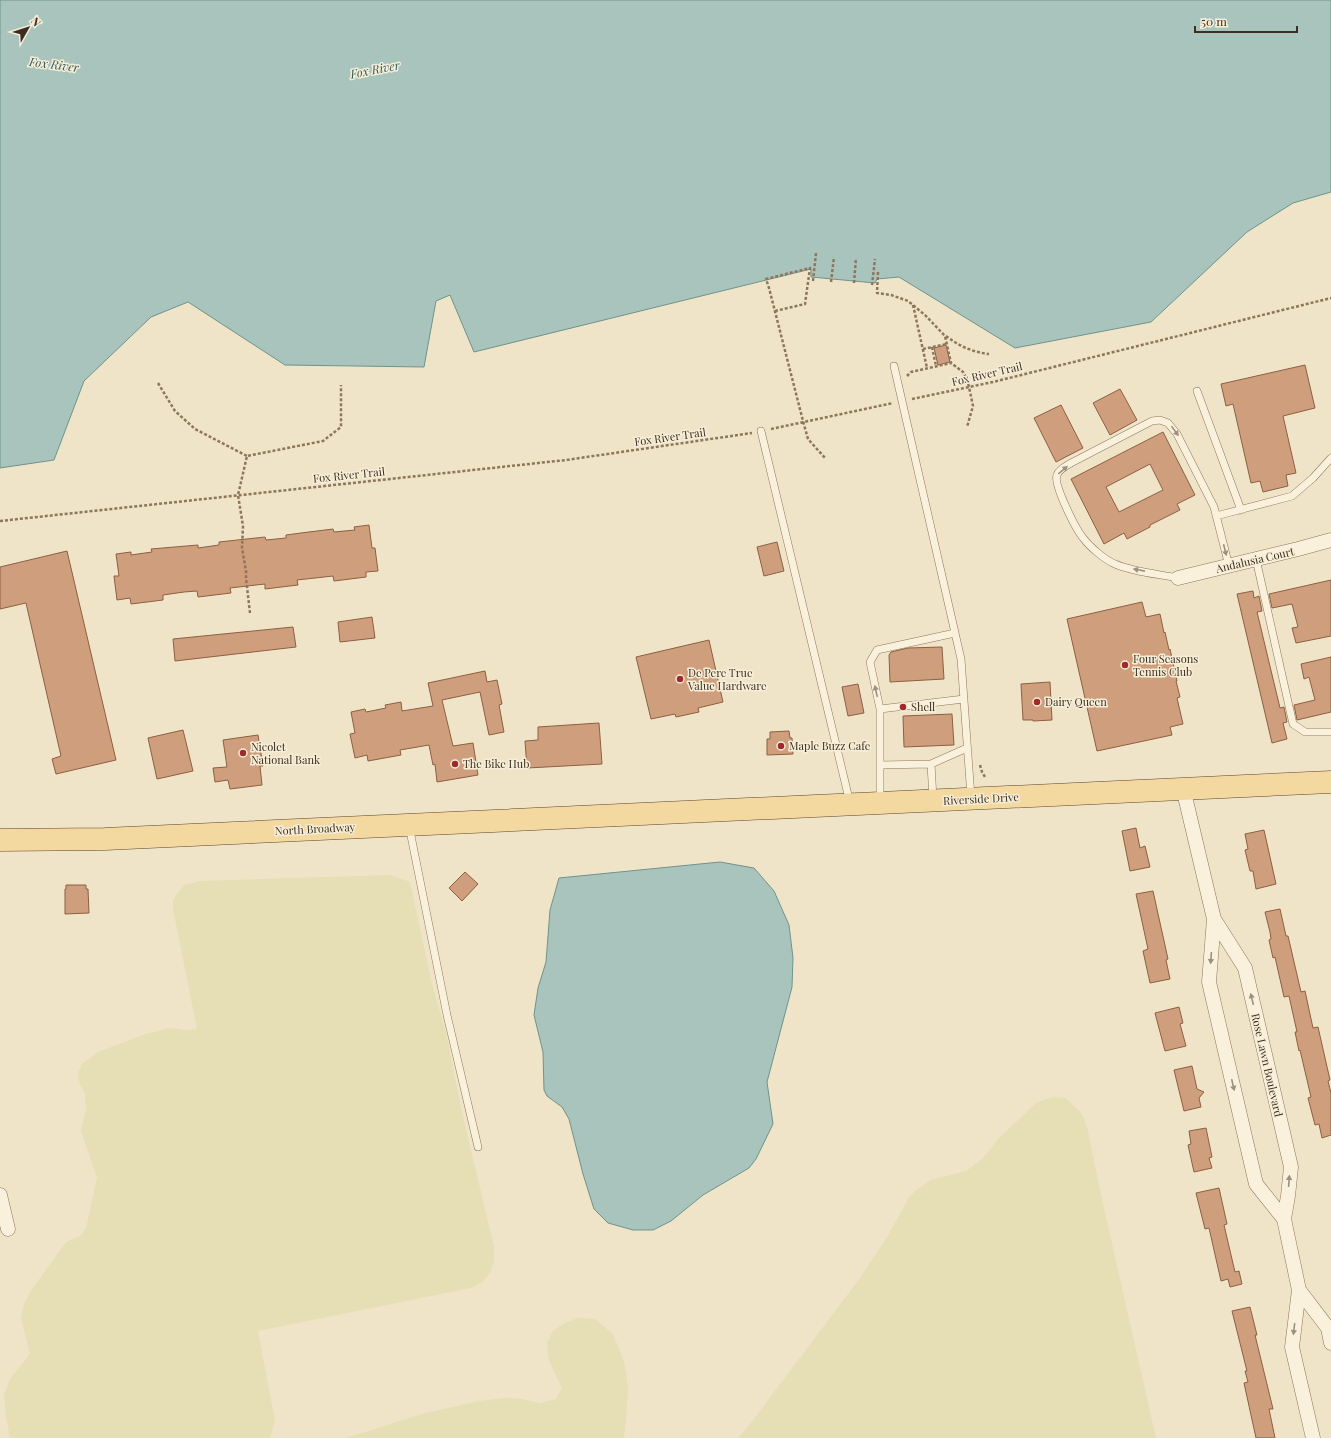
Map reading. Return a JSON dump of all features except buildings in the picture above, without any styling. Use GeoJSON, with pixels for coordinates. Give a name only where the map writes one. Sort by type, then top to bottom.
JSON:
{"type":"FeatureCollection","features":[{"type":"Feature","properties":{"kind":"main road","name":"Riverside Drive"},"geometry":{"type":"LineString","coordinates":[[630,814],[1331,782]]}},
{"type":"Feature","properties":{"kind":"main road","name":"North Broadway"},"geometry":{"type":"LineString","coordinates":[[0,840],[105,839],[630,814]]}},
{"type":"Feature","properties":{"kind":"street","name":"Andalusia Court"},"geometry":{"type":"LineString","coordinates":[[1178,578],[1331,540]]}},
{"type":"Feature","properties":{"kind":"street","name":"Rose Lawn Boulevard"},"geometry":{"type":"LineString","coordinates":[[1183,788],[1214,919],[1245,968],[1247,975],[1291,1167],[1284,1220],[1299,1290],[1328,1328],[1331,1343]]}},
{"type":"Feature","properties":{"kind":"street"},"geometry":{"type":"LineString","coordinates":[[1214,919],[1209,982],[1254,1176],[1256,1184],[1284,1220]]}},
{"type":"Feature","properties":{"kind":"street"},"geometry":{"type":"LineString","coordinates":[[1,1203],[8,1229]]}},
{"type":"Feature","properties":{"kind":"street"},"geometry":{"type":"LineString","coordinates":[[1299,1290],[1292,1347],[1313,1438]]}},
{"type":"Feature","properties":{"kind":"lane"},"geometry":{"type":"LineString","coordinates":[[894,366],[961,659],[971,799]]}},
{"type":"Feature","properties":{"kind":"lane"},"geometry":{"type":"LineString","coordinates":[[1197,391],[1241,510]]}},
{"type":"Feature","properties":{"kind":"lane"},"geometry":{"type":"LineString","coordinates":[[1178,578],[1131,569],[1114,564],[1095,550],[1083,538],[1067,510],[1056,480],[1060,471],[1071,463],[1148,423],[1160,420],[1168,423],[1177,434],[1214,507],[1229,566]]}},
{"type":"Feature","properties":{"kind":"lane"},"geometry":{"type":"LineString","coordinates":[[761,431],[850,804]]}},
{"type":"Feature","properties":{"kind":"lane"},"geometry":{"type":"LineString","coordinates":[[1216,516],[1292,496],[1313,478],[1331,458]]}},
{"type":"Feature","properties":{"kind":"lane"},"geometry":{"type":"LineString","coordinates":[[1256,559],[1293,724],[1305,732],[1331,732]]}},
{"type":"Feature","properties":{"kind":"lane"},"geometry":{"type":"LineString","coordinates":[[880,803],[880,709],[870,662],[877,650],[955,633]]}},
{"type":"Feature","properties":{"kind":"lane"},"geometry":{"type":"LineString","coordinates":[[880,709],[964,699]]}},
{"type":"Feature","properties":{"kind":"lane"},"geometry":{"type":"LineString","coordinates":[[880,765],[931,764],[967,748]]}},
{"type":"Feature","properties":{"kind":"lane"},"geometry":{"type":"LineString","coordinates":[[931,764],[933,801]]}},
{"type":"Feature","properties":{"kind":"lane"},"geometry":{"type":"LineString","coordinates":[[409,824],[447,1016],[478,1147]]}},
{"type":"Feature","properties":{"kind":"path"},"geometry":{"type":"LineString","coordinates":[[813,281],[816,253]]}},
{"type":"Feature","properties":{"kind":"path"},"geometry":{"type":"LineString","coordinates":[[831,282],[834,256]]}},
{"type":"Feature","properties":{"kind":"path"},"geometry":{"type":"LineString","coordinates":[[854,283],[856,258]]}},
{"type":"Feature","properties":{"kind":"path"},"geometry":{"type":"LineString","coordinates":[[872,285],[875,259]]}},
{"type":"Feature","properties":{"kind":"path"},"geometry":{"type":"LineString","coordinates":[[775,311],[805,304],[810,268],[766,279],[808,439],[825,458]]}},
{"type":"Feature","properties":{"kind":"path"},"geometry":{"type":"LineString","coordinates":[[878,272],[877,293],[901,298],[925,315],[945,336],[961,346],[980,353],[989,354]]}},
{"type":"Feature","properties":{"kind":"path","name":"Fox River Trail"},"geometry":{"type":"LineString","coordinates":[[0,521],[566,460],[761,431],[969,387],[1331,298]]}},
{"type":"Feature","properties":{"kind":"path"},"geometry":{"type":"LineString","coordinates":[[912,305],[927,368],[951,363]]}},
{"type":"Feature","properties":{"kind":"path"},"geometry":{"type":"LineString","coordinates":[[945,336],[951,363],[963,372],[969,387],[973,406],[967,427]]}},
{"type":"Feature","properties":{"kind":"path"},"geometry":{"type":"LineString","coordinates":[[923,350],[947,344]]}},
{"type":"Feature","properties":{"kind":"path"},"geometry":{"type":"LineString","coordinates":[[932,348],[936,366]]}},
{"type":"Feature","properties":{"kind":"path"},"geometry":{"type":"LineString","coordinates":[[158,383],[176,411],[194,429],[248,456],[323,441],[341,427],[341,385]]}},
{"type":"Feature","properties":{"kind":"path"},"geometry":{"type":"LineString","coordinates":[[248,456],[238,495],[243,526],[242,548],[250,613]]}},
{"type":"Feature","properties":{"kind":"shaded area"},"geometry":{"type":"Polygon","coordinates":[[[391,875],[410,882],[433,988],[446,1032],[462,1112],[494,1247],[494,1261],[490,1273],[483,1282],[471,1288],[258,1331],[275,1421],[270,1438],[10,1438],[4,1395],[10,1379],[30,1354],[21,1318],[24,1304],[32,1289],[66,1242],[80,1236],[86,1228],[97,1178],[81,1131],[86,1109],[85,1094],[79,1082],[78,1073],[82,1064],[98,1052],[145,1034],[170,1028],[185,1030],[197,1029],[173,909],[173,901],[178,892],[185,885],[200,881],[391,875]]]}},
{"type":"Feature","properties":{"kind":"shaded area"},"geometry":{"type":"Polygon","coordinates":[[[1053,1097],[1065,1098],[1073,1105],[1082,1114],[1087,1127],[1156,1438],[738,1438],[857,1282],[887,1237],[908,1199],[914,1192],[931,1180],[966,1171],[982,1159],[1000,1137],[1035,1104],[1053,1097]]]}},
{"type":"Feature","properties":{"kind":"shaded area"},"geometry":{"type":"Polygon","coordinates":[[[577,1318],[595,1319],[613,1334],[624,1361],[628,1387],[624,1438],[346,1438],[422,1414],[479,1401],[505,1398],[522,1399],[540,1403],[556,1399],[562,1388],[549,1361],[547,1343],[553,1331],[563,1324],[577,1318]]]}},
{"type":"Feature","properties":{"kind":"water","name":"Fox River"},"geometry":{"type":"Polygon","coordinates":[[[0,0],[1331,0],[1331,192],[1293,203],[1247,232],[1151,322],[1015,348],[899,277],[877,279],[875,283],[811,277],[811,269],[474,352],[450,295],[436,301],[424,367],[285,365],[188,302],[151,317],[84,381],[54,460],[0,468],[0,0]]]}},
{"type":"Feature","properties":{"kind":"water"},"geometry":{"type":"Polygon","coordinates":[[[720,862],[754,868],[774,891],[789,925],[793,958],[792,987],[767,1082],[773,1124],[756,1159],[749,1168],[703,1195],[671,1221],[653,1230],[633,1230],[608,1223],[594,1209],[583,1174],[569,1119],[562,1107],[547,1096],[544,1090],[543,1052],[534,1015],[538,988],[546,962],[550,910],[559,878],[720,862]]]}},
{"type":"Feature","properties":{"kind":"place","name":"Four Seasons Tennis Club"},"geometry":{"type":"Point","coordinates":[1125,665]}},
{"type":"Feature","properties":{"kind":"place","name":"De Pere True Value Hardware"},"geometry":{"type":"Point","coordinates":[680,679]}},
{"type":"Feature","properties":{"kind":"place","name":"Dairy Queen"},"geometry":{"type":"Point","coordinates":[1037,702]}},
{"type":"Feature","properties":{"kind":"place","name":"Shell"},"geometry":{"type":"Point","coordinates":[903,707]}},
{"type":"Feature","properties":{"kind":"place","name":"Maple Buzz Cafe"},"geometry":{"type":"Point","coordinates":[781,746]}},
{"type":"Feature","properties":{"kind":"place","name":"Nicolet National Bank"},"geometry":{"type":"Point","coordinates":[243,753]}},
{"type":"Feature","properties":{"kind":"place","name":"The Bike Hub"},"geometry":{"type":"Point","coordinates":[455,764]}}]}
